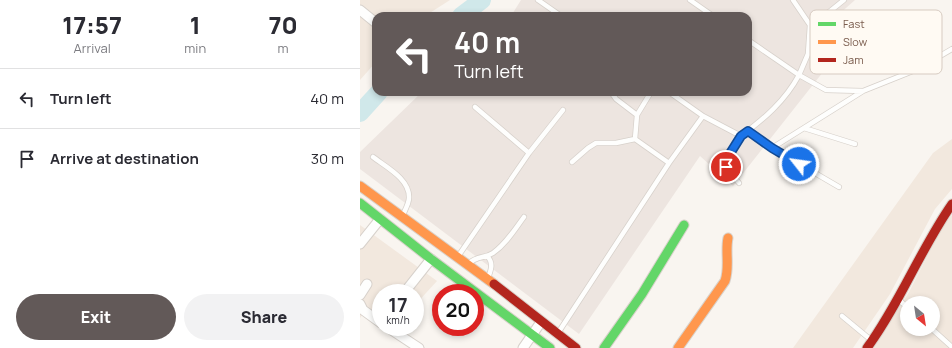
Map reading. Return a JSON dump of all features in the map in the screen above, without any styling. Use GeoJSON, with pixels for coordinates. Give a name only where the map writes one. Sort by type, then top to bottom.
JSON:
{"type":"FeatureCollection","features":[{"type":"Feature","properties":{"kind":"main road"},"geometry":{"type":"LineString","coordinates":[[364,188],[487,279],[576,348]]}},
{"type":"Feature","properties":{"kind":"main road"},"geometry":{"type":"LineString","coordinates":[[360,203],[431,259],[550,348]]}},
{"type":"Feature","properties":{"kind":"main road"},"geometry":{"type":"LineString","coordinates":[[870,345],[898,299],[940,219],[952,204]]}},
{"type":"Feature","properties":{"kind":"main road"},"geometry":{"type":"LineString","coordinates":[[604,348],[642,294],[684,225]]}},
{"type":"Feature","properties":{"kind":"main road"},"geometry":{"type":"LineString","coordinates":[[678,348],[725,282],[727,268],[725,246],[728,238]]}},
{"type":"Feature","properties":{"kind":"street"},"geometry":{"type":"LineString","coordinates":[[360,10],[372,20]]}},
{"type":"Feature","properties":{"kind":"street"},"geometry":{"type":"LineString","coordinates":[[360,244],[380,219]]}},
{"type":"Feature","properties":{"kind":"street"},"geometry":{"type":"LineString","coordinates":[[411,284],[431,259]]}},
{"type":"Feature","properties":{"kind":"street"},"geometry":{"type":"LineString","coordinates":[[360,296],[367,284]]}},
{"type":"Feature","properties":{"kind":"street"},"geometry":{"type":"LineString","coordinates":[[360,304],[362,310],[372,317]]}},
{"type":"Feature","properties":{"kind":"street"},"geometry":{"type":"LineString","coordinates":[[523,348],[541,322]]}},
{"type":"Feature","properties":{"kind":"street"},"geometry":{"type":"LineString","coordinates":[[401,336],[419,348]]}},
{"type":"Feature","properties":{"kind":"lane"},"geometry":{"type":"LineString","coordinates":[[538,0],[555,12]]}},
{"type":"Feature","properties":{"kind":"lane"},"geometry":{"type":"LineString","coordinates":[[690,0],[707,12]]}},
{"type":"Feature","properties":{"kind":"lane"},"geometry":{"type":"LineString","coordinates":[[740,183],[728,171],[726,167],[726,160],[741,136],[780,103],[793,86],[808,54],[810,25],[793,0]]}},
{"type":"Feature","properties":{"kind":"lane"},"geometry":{"type":"LineString","coordinates":[[832,10],[844,0]]}},
{"type":"Feature","properties":{"kind":"lane"},"geometry":{"type":"LineString","coordinates":[[752,43],[798,75],[826,90],[863,92]]}},
{"type":"Feature","properties":{"kind":"lane"},"geometry":{"type":"LineString","coordinates":[[942,55],[952,49]]}},
{"type":"Feature","properties":{"kind":"lane"},"geometry":{"type":"LineString","coordinates":[[772,148],[863,92],[906,74]]}},
{"type":"Feature","properties":{"kind":"lane"},"geometry":{"type":"LineString","coordinates":[[614,96],[637,115]]}},
{"type":"Feature","properties":{"kind":"lane"},"geometry":{"type":"LineString","coordinates":[[635,139],[637,115],[649,96]]}},
{"type":"Feature","properties":{"kind":"lane"},"geometry":{"type":"LineString","coordinates":[[674,96],[702,116],[741,136]]}},
{"type":"Feature","properties":{"kind":"lane"},"geometry":{"type":"LineString","coordinates":[[475,107],[529,153]]}},
{"type":"Feature","properties":{"kind":"lane"},"geometry":{"type":"LineString","coordinates":[[457,258],[529,153],[563,110]]}},
{"type":"Feature","properties":{"kind":"lane"},"geometry":{"type":"LineString","coordinates":[[557,334],[669,163],[702,116]]}},
{"type":"Feature","properties":{"kind":"lane"},"geometry":{"type":"LineString","coordinates":[[804,128],[855,144]]}},
{"type":"Feature","properties":{"kind":"lane"},"geometry":{"type":"LineString","coordinates":[[748,131],[772,148],[839,187]]}},
{"type":"Feature","properties":{"kind":"lane"},"geometry":{"type":"LineString","coordinates":[[572,162],[596,143],[616,143],[635,139],[669,163]]}},
{"type":"Feature","properties":{"kind":"lane"},"geometry":{"type":"LineString","coordinates":[[373,157],[403,181],[408,190],[409,199],[403,217]]}},
{"type":"Feature","properties":{"kind":"lane"},"geometry":{"type":"LineString","coordinates":[[467,265],[474,259],[481,256],[487,256],[501,246],[524,217]]}},
{"type":"Feature","properties":{"kind":"lane"},"geometry":{"type":"LineString","coordinates":[[487,256],[492,266],[487,279]]}},
{"type":"Feature","properties":{"kind":"lane"},"geometry":{"type":"LineString","coordinates":[[842,316],[870,345]]}},
{"type":"Feature","properties":{"kind":"lane"},"geometry":{"type":"LineString","coordinates":[[940,336],[952,347]]}},
{"type":"Feature","properties":{"kind":"shaded area"},"geometry":{"type":"Polygon","coordinates":[[[360,0],[450,0],[431,12],[372,12],[372,66],[360,80],[360,0]]]}},
{"type":"Feature","properties":{"kind":"shaded area"},"geometry":{"type":"Polygon","coordinates":[[[521,0],[855,0],[844,10],[810,10],[810,74],[821,74],[733,186],[700,156],[579,334],[360,169],[360,152],[418,96],[752,96],[752,12],[514,12],[521,0]]]}},
{"type":"Feature","properties":{"kind":"shaded area"},"geometry":{"type":"Polygon","coordinates":[[[952,139],[952,189],[935,209],[890,294],[853,348],[793,348],[933,153],[952,139]]]}},
{"type":"Feature","properties":{"kind":"shaded area"},"geometry":{"type":"Polygon","coordinates":[[[952,215],[952,348],[874,348],[900,306],[900,336],[940,336],[940,296],[906,296],[942,227],[952,215]]]}},
{"type":"Feature","properties":{"kind":"shaded area"},"geometry":{"type":"Polygon","coordinates":[[[360,225],[437,281],[432,284],[432,286],[424,295],[424,284],[372,284],[372,311],[367,308],[360,318],[360,225]]]}},
{"type":"Feature","properties":{"kind":"waterway"},"geometry":{"type":"LineString","coordinates":[[466,12],[482,0]]}},
{"type":"Feature","properties":{"kind":"waterway"},"geometry":{"type":"LineString","coordinates":[[360,113],[375,96]]}},
{"type":"Feature","properties":{"kind":"traffic: fast"},"geometry":{"type":"LineString","coordinates":[[360,203],[431,259],[550,348]]}},
{"type":"Feature","properties":{"kind":"traffic: fast"},"geometry":{"type":"LineString","coordinates":[[604,348],[642,294],[684,225]]}},
{"type":"Feature","properties":{"kind":"traffic: slow"},"geometry":{"type":"LineString","coordinates":[[360,186],[494,284]]}},
{"type":"Feature","properties":{"kind":"traffic: slow"},"geometry":{"type":"LineString","coordinates":[[678,348],[725,281],[727,270],[728,238]]}},
{"type":"Feature","properties":{"kind":"traffic: jam"},"geometry":{"type":"LineString","coordinates":[[867,348],[890,313],[930,240],[952,204]]}},
{"type":"Feature","properties":{"kind":"traffic: jam"},"geometry":{"type":"LineString","coordinates":[[494,284],[576,348]]}},
{"type":"Feature","properties":{"kind":"route"},"geometry":{"type":"LineString","coordinates":[[726,167],[726,160],[741,136],[748,131],[772,148],[799,164]]}}]}
